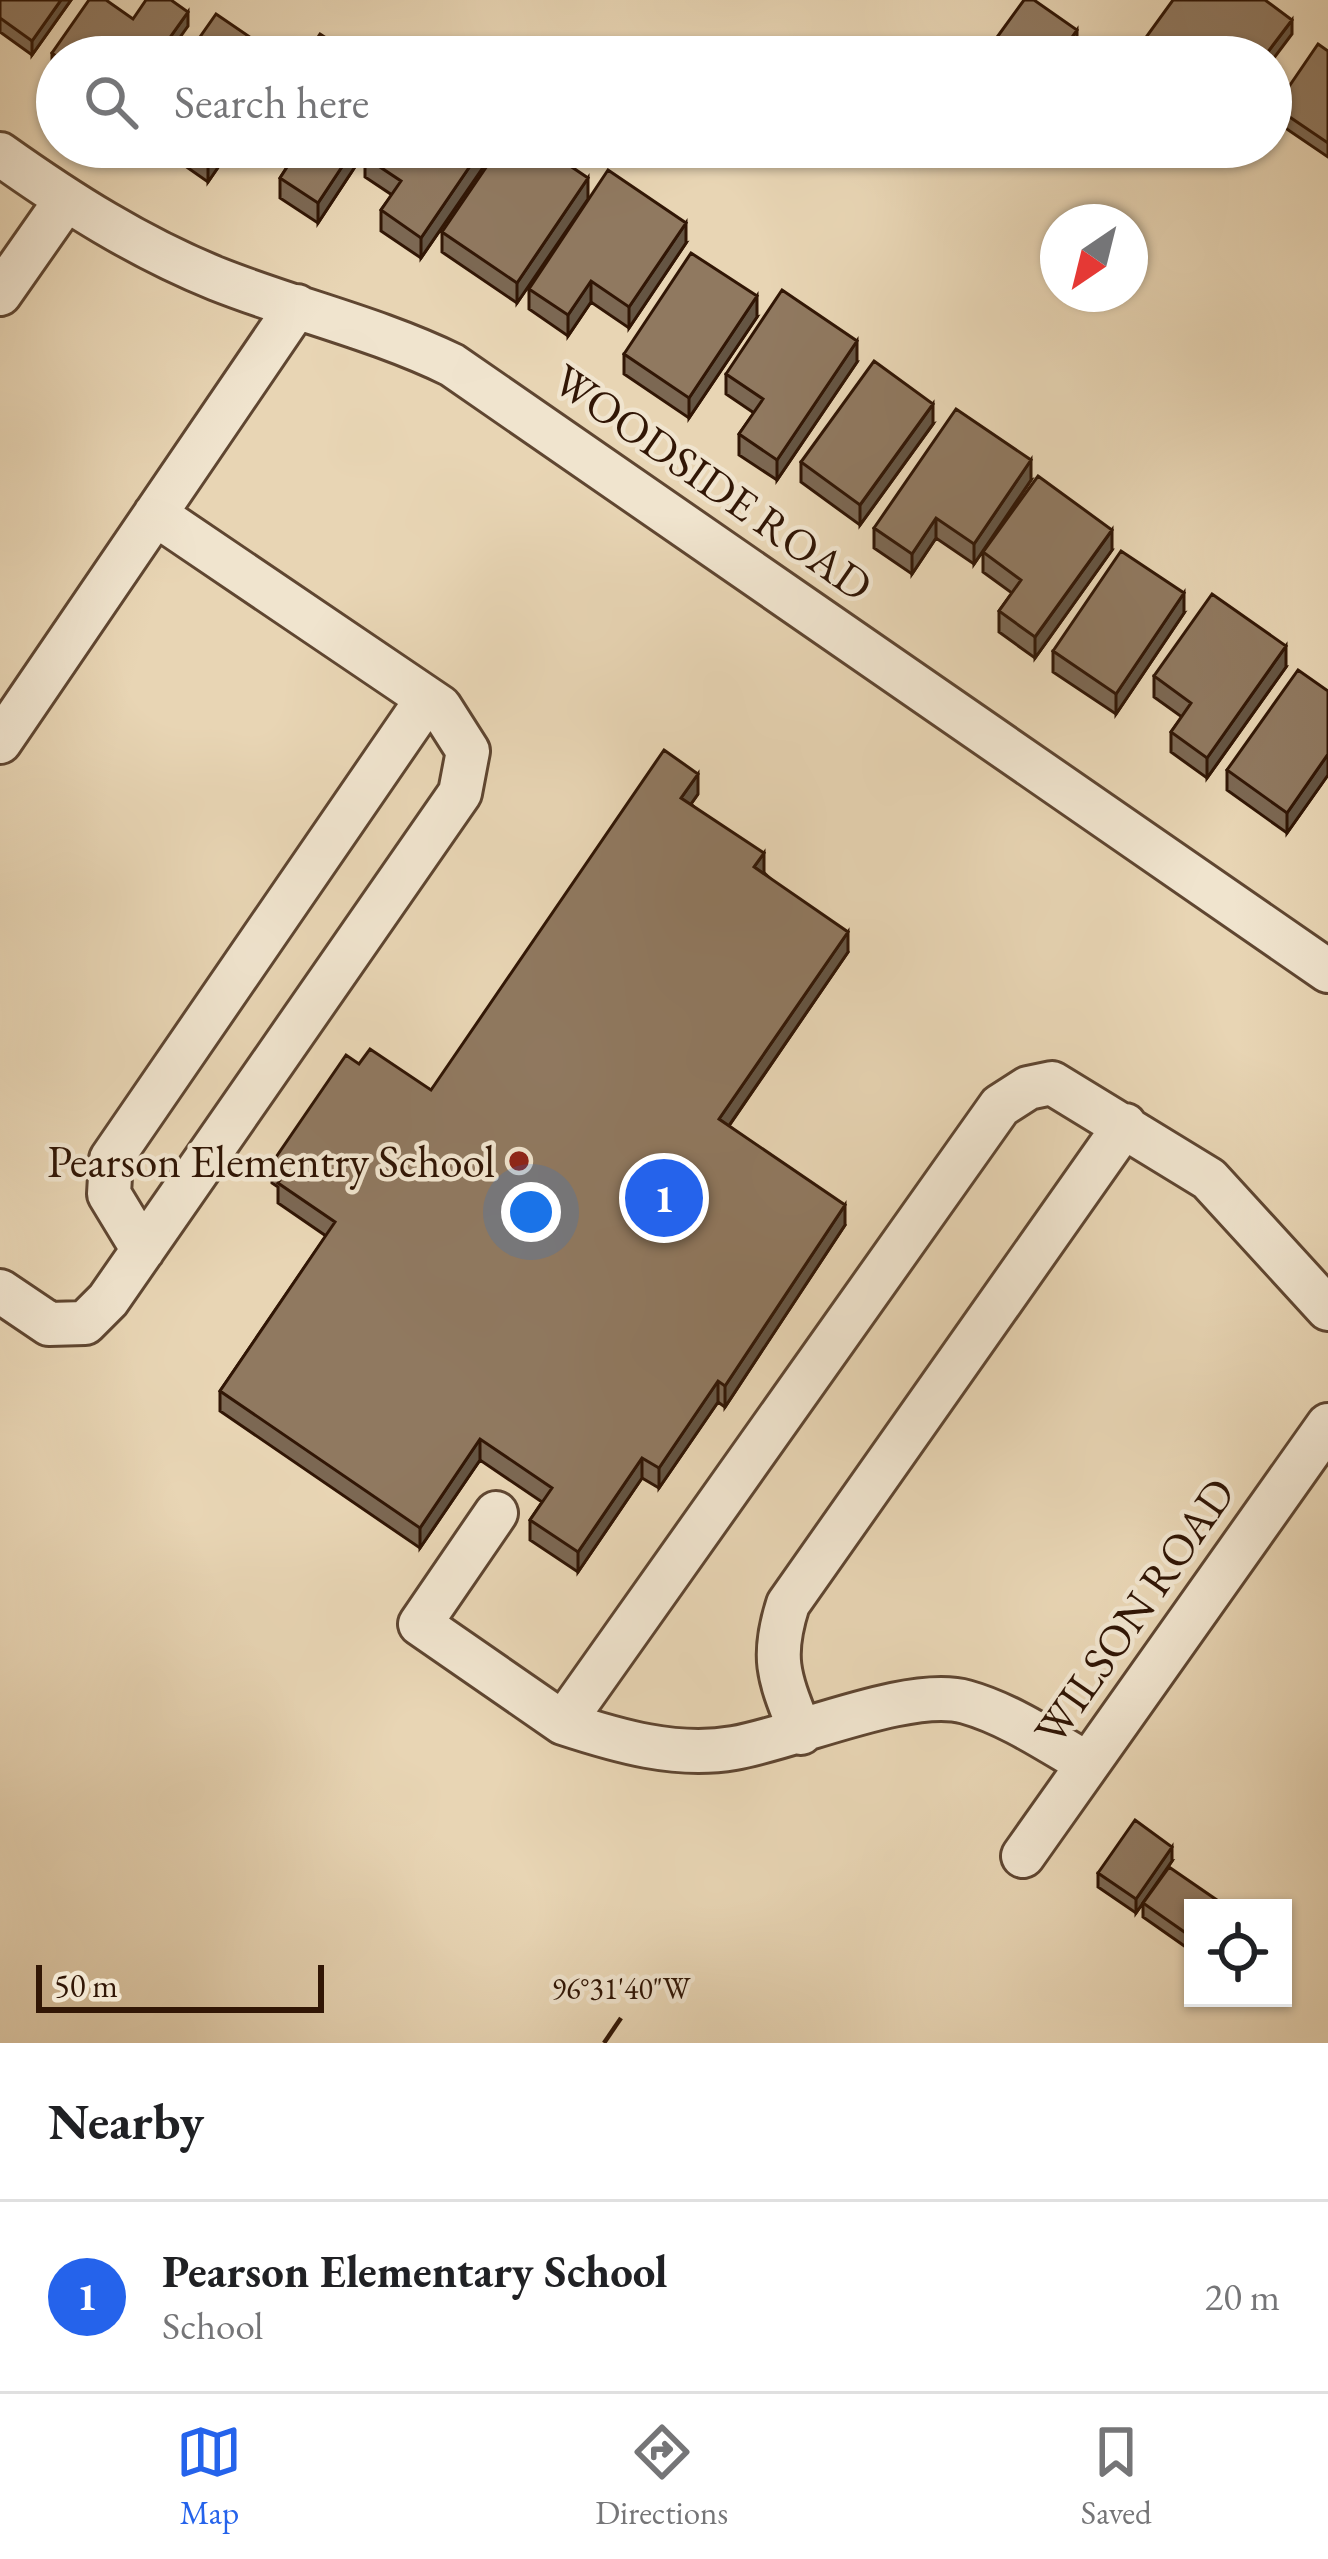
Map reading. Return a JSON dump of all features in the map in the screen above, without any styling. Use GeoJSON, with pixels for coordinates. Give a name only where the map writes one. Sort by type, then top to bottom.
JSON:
{"type":"FeatureCollection","features":[{"type":"Feature","properties":{"kind":"street","name":"WOODSIDE ROAD"},"geometry":{"type":"LineString","coordinates":[[0,154],[139,245],[297,306],[389,334],[452,365],[1328,971]]}},
{"type":"Feature","properties":{"kind":"street"},"geometry":{"type":"LineString","coordinates":[[0,294],[65,200]]}},
{"type":"Feature","properties":{"kind":"street"},"geometry":{"type":"LineString","coordinates":[[0,742],[297,306]]}},
{"type":"Feature","properties":{"kind":"street"},"geometry":{"type":"LineString","coordinates":[[0,1291],[49,1324],[85,1323],[143,1250],[460,793],[468,752],[440,707],[155,514]]}},
{"type":"Feature","properties":{"kind":"street"},"geometry":{"type":"LineString","coordinates":[[143,1250],[110,1194],[111,1159],[427,699]]}},
{"type":"Feature","properties":{"kind":"street"},"geometry":{"type":"LineString","coordinates":[[563,1723],[1000,1106],[1028,1088],[1052,1083],[1209,1179],[1328,1309]]}},
{"type":"Feature","properties":{"kind":"street"},"geometry":{"type":"LineString","coordinates":[[801,1732],[778,1673],[775,1645],[788,1604],[1125,1125]]}},
{"type":"Feature","properties":{"kind":"street","name":"WILSON ROAD"},"geometry":{"type":"LineString","coordinates":[[1023,1856],[1328,1425]]}},
{"type":"Feature","properties":{"kind":"street"},"geometry":{"type":"LineString","coordinates":[[496,1513],[420,1624],[563,1723],[674,1751],[731,1749],[882,1707],[962,1700],[1026,1728],[1088,1764]]}},
{"type":"Feature","properties":{"kind":"building"},"geometry":{"type":"Polygon","coordinates":[[[0,0],[61,0],[32,41],[0,18],[0,0]]]}},
{"type":"Feature","properties":{"kind":"building"},"geometry":{"type":"Polygon","coordinates":[[[89,0],[106,0],[133,19],[146,0],[171,0],[188,12],[171,36],[64,36],[89,0]]]}},
{"type":"Feature","properties":{"kind":"building"},"geometry":{"type":"Polygon","coordinates":[[[1024,0],[1034,0],[1077,30],[1073,36],[998,36],[1024,0]]]}},
{"type":"Feature","properties":{"kind":"building"},"geometry":{"type":"Polygon","coordinates":[[[1173,0],[1265,0],[1292,20],[1280,36],[1147,36],[1173,0]]]}},
{"type":"Feature","properties":{"kind":"building"},"geometry":{"type":"Polygon","coordinates":[[[216,14],[248,36],[201,36],[216,14]]]}},
{"type":"Feature","properties":{"kind":"building"},"geometry":{"type":"Polygon","coordinates":[[[1318,44],[1328,51],[1328,143],[1292,119],[1292,82],[1318,44]]]}},
{"type":"Feature","properties":{"kind":"building"},"geometry":{"type":"Polygon","coordinates":[[[286,168],[341,168],[318,203],[280,178],[286,168]]]}},
{"type":"Feature","properties":{"kind":"building"},"geometry":{"type":"Polygon","coordinates":[[[382,168],[469,168],[421,238],[381,210],[401,181],[382,168]]]}},
{"type":"Feature","properties":{"kind":"building"},"geometry":{"type":"Polygon","coordinates":[[[486,168],[573,168],[588,178],[517,283],[442,232],[486,168]]]}},
{"type":"Feature","properties":{"kind":"building"},"geometry":{"type":"Polygon","coordinates":[[[608,170],[686,223],[629,307],[591,281],[568,315],[529,289],[608,170]]]}},
{"type":"Feature","properties":{"kind":"building"},"geometry":{"type":"Polygon","coordinates":[[[691,253],[757,296],[689,398],[624,354],[691,253]]]}},
{"type":"Feature","properties":{"kind":"building"},"geometry":{"type":"Polygon","coordinates":[[[782,290],[857,341],[777,460],[739,434],[763,399],[726,374],[782,290]]]}},
{"type":"Feature","properties":{"kind":"building"},"geometry":{"type":"Polygon","coordinates":[[[874,361],[933,404],[860,505],[801,462],[874,361]]]}},
{"type":"Feature","properties":{"kind":"building"},"geometry":{"type":"Polygon","coordinates":[[[956,409],[1031,460],[974,544],[936,518],[912,554],[874,528],[956,409]]]}},
{"type":"Feature","properties":{"kind":"building"},"geometry":{"type":"Polygon","coordinates":[[[1038,476],[1112,530],[1035,637],[999,611],[1021,580],[983,552],[1038,476]]]}},
{"type":"Feature","properties":{"kind":"building"},"geometry":{"type":"Polygon","coordinates":[[[1121,551],[1184,593],[1116,694],[1053,651],[1121,551]]]}},
{"type":"Feature","properties":{"kind":"building"},"geometry":{"type":"Polygon","coordinates":[[[1212,594],[1286,646],[1207,758],[1171,732],[1191,703],[1154,676],[1212,594]]]}},
{"type":"Feature","properties":{"kind":"building"},"geometry":{"type":"Polygon","coordinates":[[[1298,670],[1328,691],[1328,754],[1287,813],[1227,770],[1298,670]]]}},
{"type":"Feature","properties":{"kind":"building","name":"Pearson Elementry School"},"geometry":{"type":"Polygon","coordinates":[[[664,750],[698,774],[681,798],[764,853],[754,867],[848,932],[719,1119],[845,1205],[725,1386],[718,1381],[659,1468],[642,1458],[578,1552],[530,1520],[552,1488],[480,1439],[420,1528],[220,1391],[335,1222],[278,1183],[286,1171],[272,1163],[346,1055],[359,1064],[370,1049],[431,1090],[664,750]]]}},
{"type":"Feature","properties":{"kind":"building"},"geometry":{"type":"Polygon","coordinates":[[[1135,1820],[1172,1847],[1136,1899],[1098,1873],[1135,1820]]]}},
{"type":"Feature","properties":{"kind":"building"},"geometry":{"type":"Polygon","coordinates":[[[1169,1867],[1215,1899],[1184,1899],[1184,1932],[1143,1903],[1169,1867]]]}},
{"type":"Feature","properties":{"kind":"place","name":"Pearson Elementry School"},"geometry":{"type":"Point","coordinates":[519,1161]}},
{"type":"Feature","properties":{"kind":"place","name":"Pearson Elementary School"},"geometry":{"type":"Point","coordinates":[664,1198]}}]}
